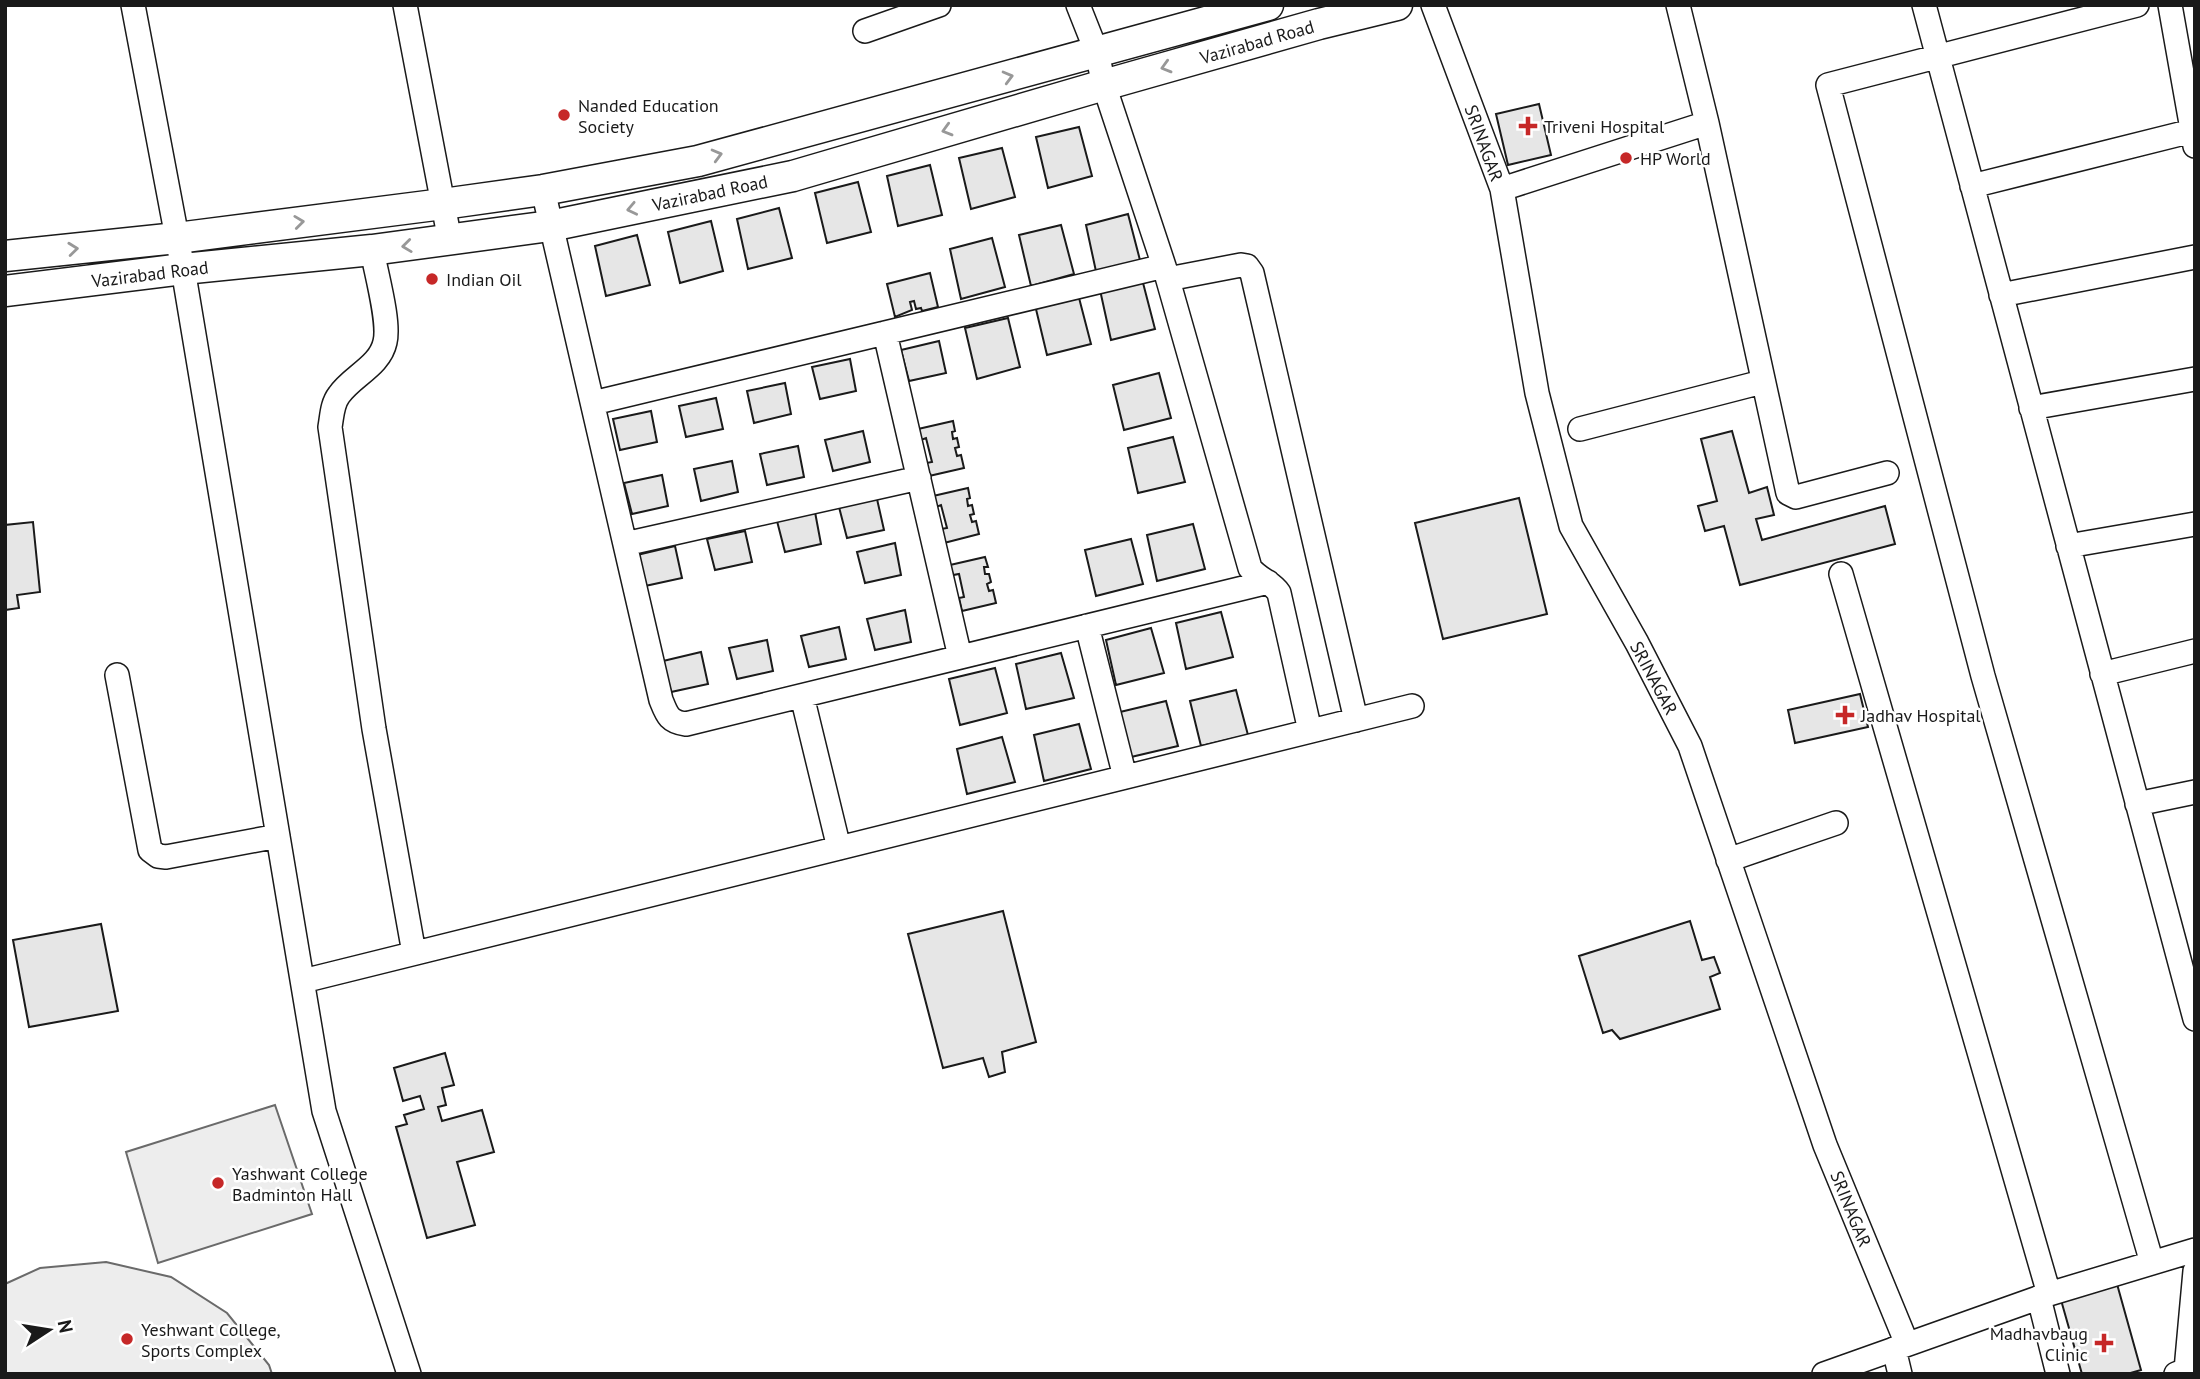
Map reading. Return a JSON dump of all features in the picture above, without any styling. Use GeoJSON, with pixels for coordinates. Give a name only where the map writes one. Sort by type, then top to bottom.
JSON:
{"type":"FeatureCollection","features":[{"type":"Feature","properties":{"kind":"main road","name":"Vazirabad Road"},"geometry":{"type":"LineString","coordinates":[[5,256],[177,238],[443,204],[543,190],[698,161],[1268,5]]}},
{"type":"Feature","properties":{"kind":"main road","name":"Vazirabad Road"},"geometry":{"type":"LineString","coordinates":[[5,291],[450,241],[550,226],[793,176],[1319,24],[1397,5]]}},
{"type":"Feature","properties":{"kind":"street"},"geometry":{"type":"LineString","coordinates":[[132,5],[183,269],[324,1111],[409,1374]]}},
{"type":"Feature","properties":{"kind":"street"},"geometry":{"type":"LineString","coordinates":[[405,5],[450,241]]}},
{"type":"Feature","properties":{"kind":"street"},"geometry":{"type":"LineString","coordinates":[[865,31],[939,5]]}},
{"type":"Feature","properties":{"kind":"street"},"geometry":{"type":"LineString","coordinates":[[1078,5],[1097,53],[1104,85],[1166,273],[1250,568],[1275,586],[1279,593],[1310,731]]}},
{"type":"Feature","properties":{"kind":"street","name":"SRINAGAR"},"geometry":{"type":"LineString","coordinates":[[1433,5],[1502,189],[1537,393],[1571,526],[1637,643],[1690,746],[1825,1145],[1900,1347],[1900,1374]]}},
{"type":"Feature","properties":{"kind":"street"},"geometry":{"type":"LineString","coordinates":[[1678,5],[1707,123],[1788,493],[1796,497],[1887,473]]}},
{"type":"Feature","properties":{"kind":"street"},"geometry":{"type":"LineString","coordinates":[[1924,5],[2195,1019]]}},
{"type":"Feature","properties":{"kind":"street"},"geometry":{"type":"LineString","coordinates":[[2137,5],[1828,85],[1983,676],[2152,1263]]}},
{"type":"Feature","properties":{"kind":"street"},"geometry":{"type":"LineString","coordinates":[[1972,186],[2193,139],[2190,87],[2170,5]]}},
{"type":"Feature","properties":{"kind":"street"},"geometry":{"type":"LineString","coordinates":[[1502,189],[1707,123]]}},
{"type":"Feature","properties":{"kind":"street"},"geometry":{"type":"LineString","coordinates":[[543,190],[661,700],[667,715],[675,723],[686,724],[1268,582]]}},
{"type":"Feature","properties":{"kind":"street"},"geometry":{"type":"LineString","coordinates":[[372,250],[386,326],[386,341],[377,358],[339,395],[333,407],[330,427],[374,729],[414,953]]}},
{"type":"Feature","properties":{"kind":"street"},"geometry":{"type":"LineString","coordinates":[[2001,295],[2195,257]]}},
{"type":"Feature","properties":{"kind":"street"},"geometry":{"type":"LineString","coordinates":[[593,403],[885,333],[1166,273],[1247,266],[1252,273],[1356,720]]}},
{"type":"Feature","properties":{"kind":"street"},"geometry":{"type":"LineString","coordinates":[[885,333],[960,657]]}},
{"type":"Feature","properties":{"kind":"street"},"geometry":{"type":"LineString","coordinates":[[2031,408],[2195,379]]}},
{"type":"Feature","properties":{"kind":"street"},"geometry":{"type":"LineString","coordinates":[[1580,429],[1762,382]]}},
{"type":"Feature","properties":{"kind":"street"},"geometry":{"type":"LineString","coordinates":[[625,544],[919,478]]}},
{"type":"Feature","properties":{"kind":"street"},"geometry":{"type":"LineString","coordinates":[[2068,546],[2195,524]]}},
{"type":"Feature","properties":{"kind":"street"},"geometry":{"type":"LineString","coordinates":[[1841,574],[2044,1296],[2058,1374]]}},
{"type":"Feature","properties":{"kind":"street"},"geometry":{"type":"LineString","coordinates":[[1087,626],[1125,777]]}},
{"type":"Feature","properties":{"kind":"street"},"geometry":{"type":"LineString","coordinates":[[2102,674],[2195,651]]}},
{"type":"Feature","properties":{"kind":"street"},"geometry":{"type":"LineString","coordinates":[[117,675],[150,850],[158,856],[166,857],[278,836]]}},
{"type":"Feature","properties":{"kind":"street"},"geometry":{"type":"LineString","coordinates":[[802,696],[839,848]]}},
{"type":"Feature","properties":{"kind":"street"},"geometry":{"type":"LineString","coordinates":[[303,981],[1412,706]]}},
{"type":"Feature","properties":{"kind":"street"},"geometry":{"type":"LineString","coordinates":[[2137,804],[2195,793]]}},
{"type":"Feature","properties":{"kind":"street"},"geometry":{"type":"LineString","coordinates":[[1728,860],[1836,823]]}},
{"type":"Feature","properties":{"kind":"street"},"geometry":{"type":"LineString","coordinates":[[1824,1374],[2044,1296],[2195,1250]]}},
{"type":"Feature","properties":{"kind":"street"},"geometry":{"type":"LineString","coordinates":[[2175,1374],[2186,1370],[2195,1271]]}},
{"type":"Feature","properties":{"kind":"shaded area","name":"Yashwant College Badminton Hall"},"geometry":{"type":"Polygon","coordinates":[[[275,1105],[312,1214],[158,1263],[126,1152],[275,1105]]]}},
{"type":"Feature","properties":{"kind":"shaded area","name":"Yeshwant College, Sports Complex"},"geometry":{"type":"Polygon","coordinates":[[[106,1262],[171,1277],[227,1313],[269,1365],[272,1374],[5,1374],[5,1284],[40,1268],[106,1262]]]}},
{"type":"Feature","properties":{"kind":"building"},"geometry":{"type":"Polygon","coordinates":[[[1539,104],[1551,155],[1508,165],[1496,114],[1539,104]]]}},
{"type":"Feature","properties":{"kind":"building"},"geometry":{"type":"Polygon","coordinates":[[[1079,127],[1092,176],[1048,188],[1036,137],[1079,127]]]}},
{"type":"Feature","properties":{"kind":"building"},"geometry":{"type":"Polygon","coordinates":[[[1002,148],[1015,197],[971,209],[959,158],[1002,148]]]}},
{"type":"Feature","properties":{"kind":"building"},"geometry":{"type":"Polygon","coordinates":[[[930,165],[942,215],[898,226],[887,176],[930,165]]]}},
{"type":"Feature","properties":{"kind":"building"},"geometry":{"type":"Polygon","coordinates":[[[858,182],[871,232],[827,243],[815,193],[858,182]]]}},
{"type":"Feature","properties":{"kind":"building"},"geometry":{"type":"Polygon","coordinates":[[[779,208],[792,258],[748,269],[737,219],[779,208]]]}},
{"type":"Feature","properties":{"kind":"building"},"geometry":{"type":"Polygon","coordinates":[[[1128,214],[1141,264],[1097,276],[1086,225],[1128,214]]]}},
{"type":"Feature","properties":{"kind":"building"},"geometry":{"type":"Polygon","coordinates":[[[711,221],[723,271],[680,283],[668,232],[711,221]]]}},
{"type":"Feature","properties":{"kind":"building"},"geometry":{"type":"Polygon","coordinates":[[[1061,225],[1074,274],[1031,286],[1019,235],[1061,225]]]}},
{"type":"Feature","properties":{"kind":"building"},"geometry":{"type":"Polygon","coordinates":[[[637,235],[650,285],[606,296],[595,246],[637,235]]]}},
{"type":"Feature","properties":{"kind":"building"},"geometry":{"type":"Polygon","coordinates":[[[992,238],[1005,287],[961,299],[950,249],[992,238]]]}},
{"type":"Feature","properties":{"kind":"building"},"geometry":{"type":"Polygon","coordinates":[[[930,273],[938,307],[922,311],[921,308],[916,309],[914,301],[910,302],[912,310],[895,317],[887,284],[930,273]]]}},
{"type":"Feature","properties":{"kind":"building"},"geometry":{"type":"Polygon","coordinates":[[[1142,279],[1155,329],[1111,340],[1100,290],[1142,279]]]}},
{"type":"Feature","properties":{"kind":"building"},"geometry":{"type":"Polygon","coordinates":[[[1078,294],[1091,344],[1047,355],[1035,305],[1078,294]]]}},
{"type":"Feature","properties":{"kind":"building"},"geometry":{"type":"Polygon","coordinates":[[[1008,318],[1020,367],[977,379],[965,328],[1008,318]]]}},
{"type":"Feature","properties":{"kind":"building"},"geometry":{"type":"Polygon","coordinates":[[[939,341],[946,373],[909,381],[901,350],[939,341]]]}},
{"type":"Feature","properties":{"kind":"building"},"geometry":{"type":"Polygon","coordinates":[[[850,359],[856,391],[820,399],[812,367],[850,359]]]}},
{"type":"Feature","properties":{"kind":"building"},"geometry":{"type":"Polygon","coordinates":[[[1159,373],[1171,418],[1124,430],[1113,385],[1159,373]]]}},
{"type":"Feature","properties":{"kind":"building"},"geometry":{"type":"Polygon","coordinates":[[[785,383],[791,414],[754,423],[747,391],[785,383]]]}},
{"type":"Feature","properties":{"kind":"building"},"geometry":{"type":"Polygon","coordinates":[[[716,398],[723,429],[686,437],[679,406],[716,398]]]}},
{"type":"Feature","properties":{"kind":"building"},"geometry":{"type":"Polygon","coordinates":[[[651,411],[657,442],[620,450],[613,419],[651,411]]]}},
{"type":"Feature","properties":{"kind":"building"},"geometry":{"type":"Polygon","coordinates":[[[953,421],[953,439],[957,438],[959,447],[955,448],[957,456],[961,455],[964,468],[929,476],[926,463],[932,462],[926,438],[921,440],[918,429],[953,421]]]}},
{"type":"Feature","properties":{"kind":"building"},"geometry":{"type":"Polygon","coordinates":[[[863,431],[870,462],[833,471],[825,440],[863,431]]]}},
{"type":"Feature","properties":{"kind":"building"},"geometry":{"type":"Polygon","coordinates":[[[1732,431],[1749,493],[1767,487],[1774,515],[1756,519],[1762,540],[1885,506],[1895,544],[1740,585],[1724,526],[1705,531],[1698,506],[1717,501],[1701,439],[1732,431]]]}},
{"type":"Feature","properties":{"kind":"building"},"geometry":{"type":"Polygon","coordinates":[[[1173,437],[1185,482],[1138,493],[1128,448],[1173,437]]]}},
{"type":"Feature","properties":{"kind":"building"},"geometry":{"type":"Polygon","coordinates":[[[798,446],[804,477],[767,485],[760,454],[798,446]]]}},
{"type":"Feature","properties":{"kind":"building"},"geometry":{"type":"Polygon","coordinates":[[[732,461],[738,492],[701,501],[694,469],[732,461]]]}},
{"type":"Feature","properties":{"kind":"building"},"geometry":{"type":"Polygon","coordinates":[[[662,475],[668,506],[632,514],[624,483],[662,475]]]}},
{"type":"Feature","properties":{"kind":"building"},"geometry":{"type":"Polygon","coordinates":[[[968,488],[968,506],[972,505],[974,514],[970,515],[972,522],[976,521],[979,534],[944,543],[941,529],[947,528],[941,505],[936,507],[933,496],[968,488]]]}},
{"type":"Feature","properties":{"kind":"building"},"geometry":{"type":"Polygon","coordinates":[[[1519,498],[1547,614],[1443,639],[1415,523],[1519,498]]]}},
{"type":"Feature","properties":{"kind":"building"},"geometry":{"type":"Polygon","coordinates":[[[877,499],[884,530],[847,538],[839,507],[877,499]]]}},
{"type":"Feature","properties":{"kind":"building"},"geometry":{"type":"Polygon","coordinates":[[[815,512],[821,544],[785,552],[777,521],[815,512]]]}},
{"type":"Feature","properties":{"kind":"building"},"geometry":{"type":"Polygon","coordinates":[[[33,522],[40,592],[17,595],[19,608],[5,610],[5,525],[33,522]]]}},
{"type":"Feature","properties":{"kind":"building"},"geometry":{"type":"Polygon","coordinates":[[[1193,524],[1205,569],[1157,581],[1147,535],[1193,524]]]}},
{"type":"Feature","properties":{"kind":"building"},"geometry":{"type":"Polygon","coordinates":[[[745,531],[752,562],[715,570],[707,539],[745,531]]]}},
{"type":"Feature","properties":{"kind":"building"},"geometry":{"type":"Polygon","coordinates":[[[1131,539],[1143,584],[1096,596],[1085,550],[1131,539]]]}},
{"type":"Feature","properties":{"kind":"building"},"geometry":{"type":"Polygon","coordinates":[[[895,543],[901,575],[865,583],[857,552],[895,543]]]}},
{"type":"Feature","properties":{"kind":"building"},"geometry":{"type":"Polygon","coordinates":[[[675,546],[682,578],[645,586],[637,555],[675,546]]]}},
{"type":"Feature","properties":{"kind":"building"},"geometry":{"type":"Polygon","coordinates":[[[985,557],[988,567],[984,567],[985,574],[989,574],[991,582],[987,584],[989,591],[993,590],[996,603],[962,611],[959,598],[964,597],[959,574],[953,575],[950,565],[985,557]]]}},
{"type":"Feature","properties":{"kind":"building"},"geometry":{"type":"Polygon","coordinates":[[[905,610],[911,642],[875,650],[867,619],[905,610]]]}},
{"type":"Feature","properties":{"kind":"building"},"geometry":{"type":"Polygon","coordinates":[[[1221,612],[1233,657],[1186,669],[1176,623],[1221,612]]]}},
{"type":"Feature","properties":{"kind":"building"},"geometry":{"type":"Polygon","coordinates":[[[839,627],[846,659],[809,667],[801,636],[839,627]]]}},
{"type":"Feature","properties":{"kind":"building"},"geometry":{"type":"Polygon","coordinates":[[[1151,628],[1164,673],[1116,685],[1106,640],[1151,628]]]}},
{"type":"Feature","properties":{"kind":"building"},"geometry":{"type":"Polygon","coordinates":[[[767,640],[773,671],[737,679],[729,648],[767,640]]]}},
{"type":"Feature","properties":{"kind":"building"},"geometry":{"type":"Polygon","coordinates":[[[701,652],[708,684],[671,692],[663,661],[701,652]]]}},
{"type":"Feature","properties":{"kind":"building"},"geometry":{"type":"Polygon","coordinates":[[[1061,653],[1074,698],[1026,709],[1016,664],[1061,653]]]}},
{"type":"Feature","properties":{"kind":"building"},"geometry":{"type":"Polygon","coordinates":[[[995,668],[1007,713],[960,725],[949,679],[995,668]]]}},
{"type":"Feature","properties":{"kind":"building"},"geometry":{"type":"Polygon","coordinates":[[[1236,690],[1248,735],[1201,746],[1190,701],[1236,690]]]}},
{"type":"Feature","properties":{"kind":"building"},"geometry":{"type":"Polygon","coordinates":[[[1860,694],[1868,727],[1795,743],[1788,710],[1860,694]]]}},
{"type":"Feature","properties":{"kind":"building"},"geometry":{"type":"Polygon","coordinates":[[[1166,701],[1178,746],[1131,757],[1120,712],[1166,701]]]}},
{"type":"Feature","properties":{"kind":"building"},"geometry":{"type":"Polygon","coordinates":[[[1079,724],[1091,769],[1044,781],[1034,735],[1079,724]]]}},
{"type":"Feature","properties":{"kind":"building"},"geometry":{"type":"Polygon","coordinates":[[[1002,737],[1015,782],[967,794],[957,749],[1002,737]]]}},
{"type":"Feature","properties":{"kind":"building"},"geometry":{"type":"Polygon","coordinates":[[[1003,911],[1036,1042],[1002,1052],[1005,1072],[989,1077],[983,1058],[943,1068],[908,934],[1003,911]]]}},
{"type":"Feature","properties":{"kind":"building"},"geometry":{"type":"Polygon","coordinates":[[[1690,921],[1702,960],[1714,957],[1720,973],[1710,977],[1720,1009],[1620,1039],[1612,1030],[1603,1033],[1579,956],[1690,921]]]}},
{"type":"Feature","properties":{"kind":"building"},"geometry":{"type":"Polygon","coordinates":[[[101,924],[118,1011],[29,1027],[13,940],[101,924]]]}},
{"type":"Feature","properties":{"kind":"building"},"geometry":{"type":"Polygon","coordinates":[[[445,1053],[454,1085],[442,1088],[446,1105],[438,1107],[442,1121],[482,1110],[494,1152],[457,1162],[475,1225],[427,1238],[396,1127],[407,1124],[404,1115],[424,1109],[420,1096],[403,1101],[394,1068],[445,1053]]]}},
{"type":"Feature","properties":{"kind":"building"},"geometry":{"type":"Polygon","coordinates":[[[2117,1284],[2141,1370],[2127,1374],[2082,1374],[2061,1300],[2117,1284]]]}},
{"type":"Feature","properties":{"kind":"place","name":"Nanded Education Society"},"geometry":{"type":"Point","coordinates":[564,115]}},
{"type":"Feature","properties":{"kind":"place","name":"Triveni Hospital"},"geometry":{"type":"Point","coordinates":[1528,126]}},
{"type":"Feature","properties":{"kind":"place","name":"HP World"},"geometry":{"type":"Point","coordinates":[1626,158]}},
{"type":"Feature","properties":{"kind":"place","name":"Indian Oil"},"geometry":{"type":"Point","coordinates":[432,279]}},
{"type":"Feature","properties":{"kind":"place","name":"Jadhav Hospital"},"geometry":{"type":"Point","coordinates":[1845,715]}},
{"type":"Feature","properties":{"kind":"place","name":"Yashwant College Badminton Hall"},"geometry":{"type":"Point","coordinates":[218,1183]}},
{"type":"Feature","properties":{"kind":"place","name":"Yeshwant College, Sports Complex"},"geometry":{"type":"Point","coordinates":[127,1339]}},
{"type":"Feature","properties":{"kind":"place","name":"Madhavbaug Clinic"},"geometry":{"type":"Point","coordinates":[2104,1343]}}]}
